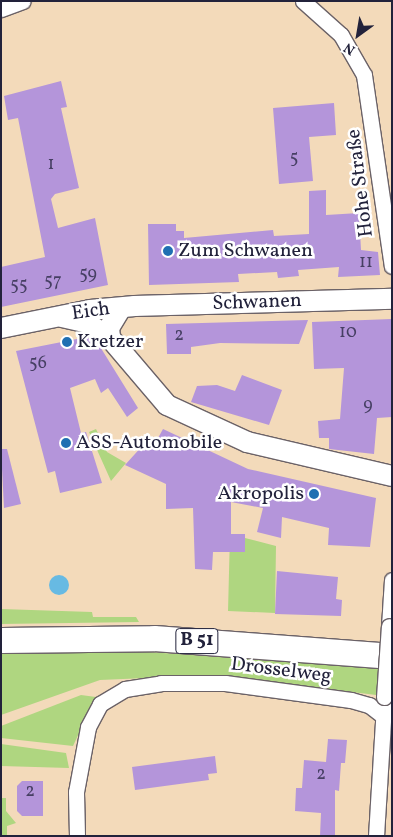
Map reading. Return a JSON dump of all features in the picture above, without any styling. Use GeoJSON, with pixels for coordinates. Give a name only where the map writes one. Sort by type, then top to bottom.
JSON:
{"type":"FeatureCollection","features":[{"type":"Feature","properties":{"kind":"main road","name":"B 51"},"geometry":{"type":"LineString","coordinates":[[1,640],[154,638],[392,656]]}},
{"type":"Feature","properties":{"kind":"street"},"geometry":{"type":"LineString","coordinates":[[1,9],[23,1]]}},
{"type":"Feature","properties":{"kind":"street","name":"Hohe Straße"},"geometry":{"type":"LineString","coordinates":[[302,1],[347,42],[364,75],[392,266]]}},
{"type":"Feature","properties":{"kind":"street","name":"Schwanen"},"geometry":{"type":"LineString","coordinates":[[121,308],[392,299]]}},
{"type":"Feature","properties":{"kind":"street"},"geometry":{"type":"LineString","coordinates":[[110,338],[109,328],[121,308]]}},
{"type":"Feature","properties":{"kind":"street","name":"Eich"},"geometry":{"type":"LineString","coordinates":[[1,328],[60,316],[121,308]]}},
{"type":"Feature","properties":{"kind":"street","name":"Eich"},"geometry":{"type":"LineString","coordinates":[[60,316],[87,323],[110,338],[158,396],[193,420],[247,442],[392,476]]}},
{"type":"Feature","properties":{"kind":"street"},"geometry":{"type":"LineString","coordinates":[[376,836],[392,580]]}},
{"type":"Feature","properties":{"kind":"street","name":"Drosselweg"},"geometry":{"type":"LineString","coordinates":[[77,836],[76,792],[88,727],[100,704],[125,689],[161,683],[225,683],[352,700],[368,705],[383,716]]}},
{"type":"Feature","properties":{"kind":"green space"},"geometry":{"type":"Polygon","coordinates":[[[96,429],[107,452],[126,463],[111,481],[89,432],[96,429]]]}},
{"type":"Feature","properties":{"kind":"green space"},"geometry":{"type":"Polygon","coordinates":[[[230,534],[232,552],[245,552],[245,538],[276,546],[275,613],[228,611],[230,534]]]}},
{"type":"Feature","properties":{"kind":"green space"},"geometry":{"type":"Polygon","coordinates":[[[1,609],[92,612],[93,617],[136,617],[139,622],[1,624],[1,609]]]}},
{"type":"Feature","properties":{"kind":"green space"},"geometry":{"type":"Polygon","coordinates":[[[120,650],[392,669],[392,697],[216,675],[100,680],[1,715],[1,654],[120,650]]]}},
{"type":"Feature","properties":{"kind":"green space"},"geometry":{"type":"Polygon","coordinates":[[[81,695],[96,697],[73,746],[1,738],[1,726],[81,695]]]}},
{"type":"Feature","properties":{"kind":"green space"},"geometry":{"type":"Polygon","coordinates":[[[1,744],[66,753],[69,768],[1,766],[1,744]]]}},
{"type":"Feature","properties":{"kind":"green space"},"geometry":{"type":"Polygon","coordinates":[[[1,798],[6,798],[6,811],[16,823],[7,826],[7,836],[1,836],[1,798]]]}},
{"type":"Feature","properties":{"kind":"water"},"geometry":{"type":"Polygon","coordinates":[[[59,575],[66,578],[69,585],[66,592],[59,595],[52,592],[49,585],[52,578],[59,575]]]}},
{"type":"Feature","properties":{"kind":"building"},"geometry":{"type":"Polygon","coordinates":[[[61,81],[67,107],[61,108],[79,188],[55,194],[51,199],[58,228],[95,218],[108,285],[1,307],[1,267],[45,257],[18,118],[8,120],[4,96],[61,81]]]}},
{"type":"Feature","properties":{"kind":"building"},"geometry":{"type":"Polygon","coordinates":[[[334,103],[336,135],[309,137],[313,181],[279,184],[273,108],[334,103]]]}},
{"type":"Feature","properties":{"kind":"building"},"geometry":{"type":"Polygon","coordinates":[[[326,190],[326,215],[359,213],[361,250],[378,252],[380,275],[338,277],[339,267],[298,270],[299,276],[278,278],[277,272],[238,274],[239,282],[149,285],[148,224],[176,224],[176,231],[184,231],[184,238],[273,230],[274,236],[309,234],[309,191],[326,190]]]}},
{"type":"Feature","properties":{"kind":"building"},"geometry":{"type":"Polygon","coordinates":[[[392,319],[392,417],[377,418],[374,454],[329,449],[329,438],[319,438],[318,421],[340,419],[344,368],[314,369],[312,322],[392,319]]]}},
{"type":"Feature","properties":{"kind":"building"},"geometry":{"type":"Polygon","coordinates":[[[308,320],[299,344],[220,343],[191,347],[191,354],[167,354],[166,324],[308,320]]]}},
{"type":"Feature","properties":{"kind":"building"},"geometry":{"type":"Polygon","coordinates":[[[87,337],[99,345],[138,408],[127,417],[108,388],[101,393],[95,379],[70,388],[81,433],[86,432],[102,483],[60,493],[55,471],[48,473],[16,351],[87,337]]]}},
{"type":"Feature","properties":{"kind":"building"},"geometry":{"type":"Polygon","coordinates":[[[242,375],[282,390],[269,425],[191,402],[197,386],[217,385],[235,391],[242,375]]]}},
{"type":"Feature","properties":{"kind":"building"},"geometry":{"type":"Polygon","coordinates":[[[163,429],[248,469],[376,498],[370,547],[328,545],[329,528],[282,517],[281,538],[257,532],[263,508],[231,502],[231,534],[245,534],[245,552],[213,552],[212,570],[195,569],[193,508],[166,509],[166,484],[125,465],[144,444],[152,449],[163,429]]]}},
{"type":"Feature","properties":{"kind":"building"},"geometry":{"type":"Polygon","coordinates":[[[1,449],[7,449],[21,504],[4,508],[1,449]]]}},
{"type":"Feature","properties":{"kind":"building"},"geometry":{"type":"Polygon","coordinates":[[[277,571],[338,577],[336,599],[342,600],[341,616],[275,614],[277,571]]]}},
{"type":"Feature","properties":{"kind":"building"},"geometry":{"type":"Polygon","coordinates":[[[328,739],[347,740],[345,763],[341,763],[339,791],[335,790],[335,836],[320,836],[321,813],[295,811],[296,788],[302,788],[304,760],[326,762],[328,739]]]}},
{"type":"Feature","properties":{"kind":"building"},"geometry":{"type":"Polygon","coordinates":[[[215,756],[217,773],[208,774],[209,780],[135,790],[132,767],[215,756]]]}},
{"type":"Feature","properties":{"kind":"building"},"geometry":{"type":"Polygon","coordinates":[[[22,781],[43,781],[43,816],[22,816],[17,811],[17,786],[22,781]]]}},
{"type":"Feature","properties":{"kind":"place","name":"Zum Schwanen"},"geometry":{"type":"Point","coordinates":[168,251]}},
{"type":"Feature","properties":{"kind":"place","name":"Kretzer"},"geometry":{"type":"Point","coordinates":[67,342]}},
{"type":"Feature","properties":{"kind":"place","name":"ASS-Automobile"},"geometry":{"type":"Point","coordinates":[66,443]}},
{"type":"Feature","properties":{"kind":"place","name":"Akropolis"},"geometry":{"type":"Point","coordinates":[314,494]}}]}
